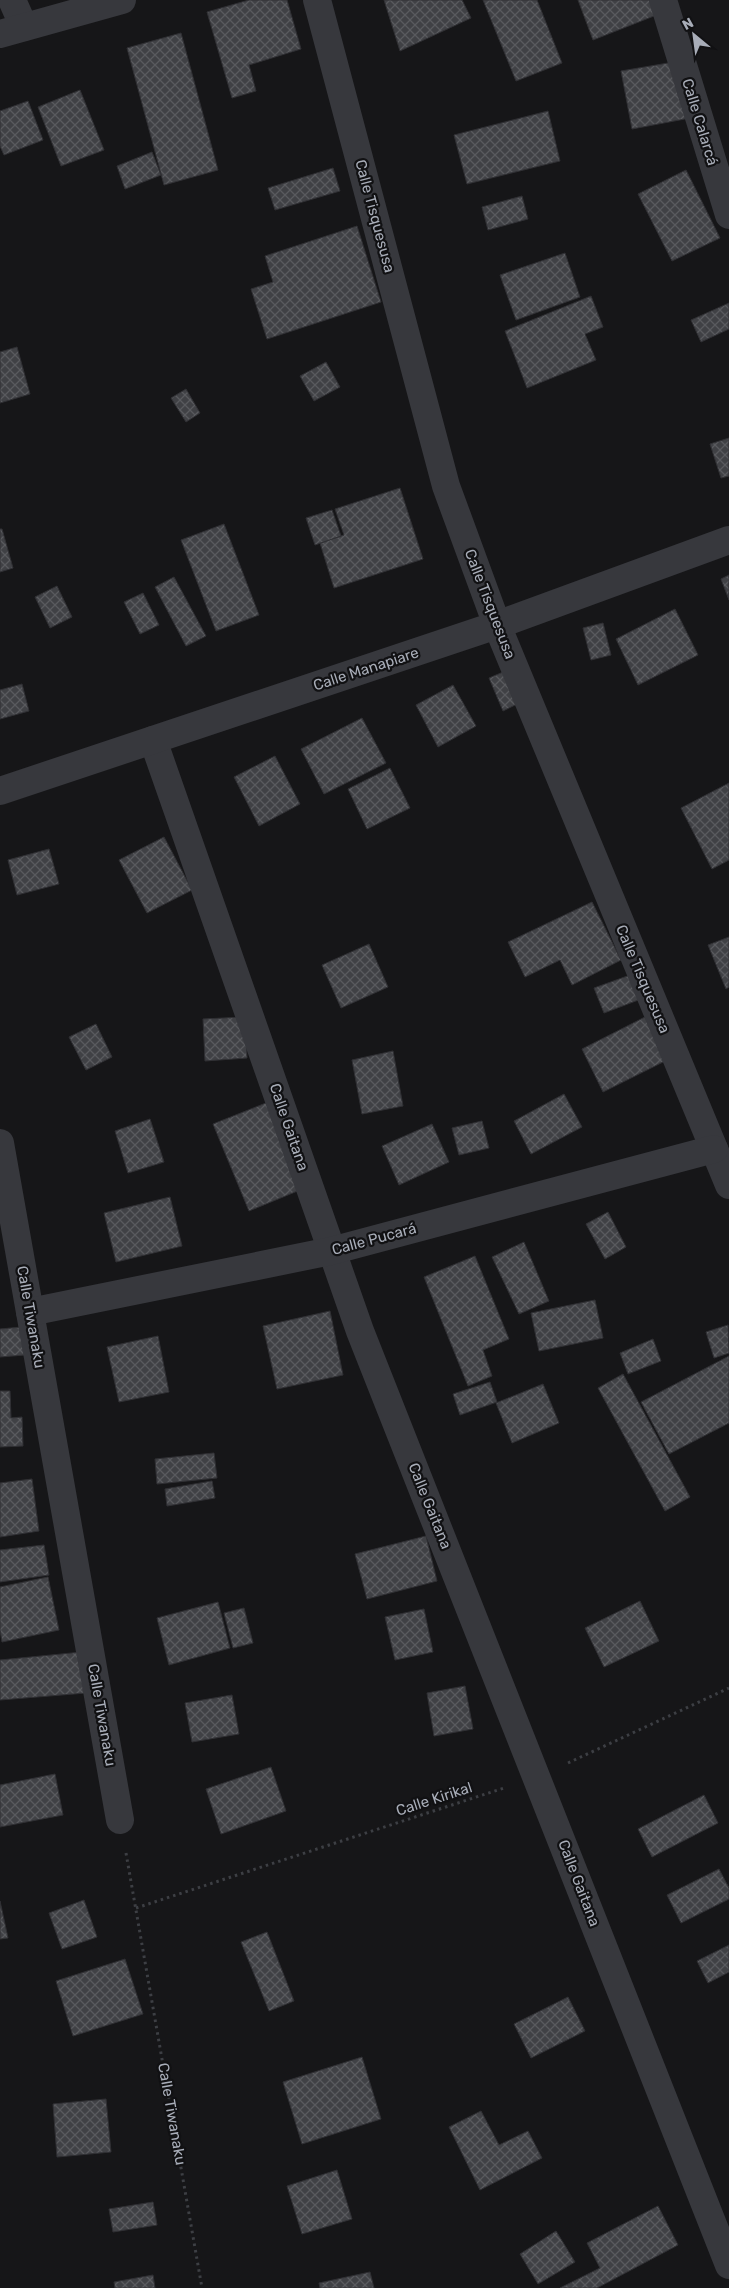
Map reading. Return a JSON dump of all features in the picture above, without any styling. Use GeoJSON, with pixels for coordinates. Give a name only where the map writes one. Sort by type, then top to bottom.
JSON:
{"type":"FeatureCollection","features":[{"type":"Feature","properties":{"kind":"street"},"geometry":{"type":"LineString","coordinates":[[12,0],[12,31],[122,0]]}},
{"type":"Feature","properties":{"kind":"street","name":"Calle Tisquesusa"},"geometry":{"type":"LineString","coordinates":[[317,0],[446,486],[496,625],[729,1185]]}},
{"type":"Feature","properties":{"kind":"street","name":"Calle Calarcá"},"geometry":{"type":"LineString","coordinates":[[663,0],[729,216]]}},
{"type":"Feature","properties":{"kind":"street","name":"Calle Manapiare"},"geometry":{"type":"LineString","coordinates":[[0,791],[496,625],[729,540]]}},
{"type":"Feature","properties":{"kind":"street","name":"Calle Gaitana"},"geometry":{"type":"LineString","coordinates":[[154,740],[360,1331],[538,1777],[729,2265]]}},
{"type":"Feature","properties":{"kind":"street","name":"Calle Tiwanaku"},"geometry":{"type":"LineString","coordinates":[[0,1143],[120,1820]]}},
{"type":"Feature","properties":{"kind":"street","name":"Calle Pucará"},"geometry":{"type":"LineString","coordinates":[[30,1312],[332,1251],[714,1148]]}},
{"type":"Feature","properties":{"kind":"path","name":"Calle Kirikal"},"geometry":{"type":"LineString","coordinates":[[136,1908],[538,1777],[729,1688]]}},
{"type":"Feature","properties":{"kind":"path","name":"Calle Tiwanaku"},"geometry":{"type":"LineString","coordinates":[[120,1820],[202,2288]]}},
{"type":"Feature","properties":{"kind":"building"},"geometry":{"type":"Polygon","coordinates":[[[249,0],[287,0],[301,49],[249,65],[256,91],[232,98],[207,12],[249,0]]]}},
{"type":"Feature","properties":{"kind":"building"},"geometry":{"type":"Polygon","coordinates":[[[384,0],[462,0],[471,18],[400,51],[384,0]]]}},
{"type":"Feature","properties":{"kind":"building"},"geometry":{"type":"Polygon","coordinates":[[[483,0],[537,0],[562,63],[516,81],[483,0]]]}},
{"type":"Feature","properties":{"kind":"building"},"geometry":{"type":"Polygon","coordinates":[[[578,0],[653,0],[659,14],[593,40],[578,0]]]}},
{"type":"Feature","properties":{"kind":"building"},"geometry":{"type":"Polygon","coordinates":[[[181,33],[218,170],[164,185],[127,48],[181,33]]]}},
{"type":"Feature","properties":{"kind":"building"},"geometry":{"type":"Polygon","coordinates":[[[680,61],[690,118],[632,129],[621,71],[680,61]]]}},
{"type":"Feature","properties":{"kind":"building"},"geometry":{"type":"Polygon","coordinates":[[[80,90],[104,150],[61,166],[38,107],[80,90]]]}},
{"type":"Feature","properties":{"kind":"building"},"geometry":{"type":"Polygon","coordinates":[[[28,101],[43,140],[4,155],[0,146],[0,111],[28,101]]]}},
{"type":"Feature","properties":{"kind":"building"},"geometry":{"type":"Polygon","coordinates":[[[548,111],[560,161],[467,184],[454,135],[548,111]]]}},
{"type":"Feature","properties":{"kind":"building"},"geometry":{"type":"Polygon","coordinates":[[[152,152],[161,175],[125,189],[117,166],[152,152]]]}},
{"type":"Feature","properties":{"kind":"building"},"geometry":{"type":"Polygon","coordinates":[[[333,168],[340,191],[275,210],[268,188],[333,168]]]}},
{"type":"Feature","properties":{"kind":"building"},"geometry":{"type":"Polygon","coordinates":[[[686,170],[720,238],[672,261],[638,194],[686,170]]]}},
{"type":"Feature","properties":{"kind":"building"},"geometry":{"type":"Polygon","coordinates":[[[522,196],[528,219],[488,230],[482,207],[522,196]]]}},
{"type":"Feature","properties":{"kind":"building"},"geometry":{"type":"Polygon","coordinates":[[[357,226],[381,302],[267,339],[251,289],[273,282],[265,256],[357,226]]]}},
{"type":"Feature","properties":{"kind":"building"},"geometry":{"type":"Polygon","coordinates":[[[565,253],[580,297],[516,320],[500,275],[565,253]]]}},
{"type":"Feature","properties":{"kind":"building"},"geometry":{"type":"Polygon","coordinates":[[[591,296],[603,327],[585,334],[596,360],[527,388],[505,331],[591,296]]]}},
{"type":"Feature","properties":{"kind":"building"},"geometry":{"type":"Polygon","coordinates":[[[729,303],[729,329],[701,342],[691,320],[729,303]]]}},
{"type":"Feature","properties":{"kind":"building"},"geometry":{"type":"Polygon","coordinates":[[[17,347],[30,394],[0,403],[0,352],[17,347]]]}},
{"type":"Feature","properties":{"kind":"building"},"geometry":{"type":"Polygon","coordinates":[[[326,362],[340,387],[314,401],[300,376],[326,362]]]}},
{"type":"Feature","properties":{"kind":"building"},"geometry":{"type":"Polygon","coordinates":[[[186,389],[200,413],[186,422],[171,398],[186,389]]]}},
{"type":"Feature","properties":{"kind":"building"},"geometry":{"type":"Polygon","coordinates":[[[729,438],[729,476],[721,478],[710,444],[729,438]]]}},
{"type":"Feature","properties":{"kind":"building"},"geometry":{"type":"Polygon","coordinates":[[[400,488],[423,559],[334,588],[320,543],[344,535],[335,509],[400,488]]]}},
{"type":"Feature","properties":{"kind":"building"},"geometry":{"type":"Polygon","coordinates":[[[332,510],[341,536],[315,545],[306,518],[332,510]]]}},
{"type":"Feature","properties":{"kind":"building"},"geometry":{"type":"Polygon","coordinates":[[[224,524],[259,615],[216,631],[181,540],[224,524]]]}},
{"type":"Feature","properties":{"kind":"building"},"geometry":{"type":"Polygon","coordinates":[[[0,529],[2,529],[13,568],[0,572],[0,529]]]}},
{"type":"Feature","properties":{"kind":"building"},"geometry":{"type":"Polygon","coordinates":[[[729,575],[729,600],[721,579],[729,575]]]}},
{"type":"Feature","properties":{"kind":"building"},"geometry":{"type":"Polygon","coordinates":[[[174,577],[206,636],[186,646],[155,587],[174,577]]]}},
{"type":"Feature","properties":{"kind":"building"},"geometry":{"type":"Polygon","coordinates":[[[57,586],[72,617],[50,628],[35,597],[57,586]]]}},
{"type":"Feature","properties":{"kind":"building"},"geometry":{"type":"Polygon","coordinates":[[[143,593],[159,625],[140,634],[124,602],[143,593]]]}},
{"type":"Feature","properties":{"kind":"building"},"geometry":{"type":"Polygon","coordinates":[[[675,609],[698,655],[638,685],[616,639],[675,609]]]}},
{"type":"Feature","properties":{"kind":"building"},"geometry":{"type":"Polygon","coordinates":[[[603,623],[611,655],[591,660],[583,628],[603,623]]]}},
{"type":"Feature","properties":{"kind":"building"},"geometry":{"type":"Polygon","coordinates":[[[508,670],[521,702],[503,711],[489,678],[508,670]]]}},
{"type":"Feature","properties":{"kind":"building"},"geometry":{"type":"Polygon","coordinates":[[[22,684],[29,711],[0,719],[0,690],[22,684]]]}},
{"type":"Feature","properties":{"kind":"building"},"geometry":{"type":"Polygon","coordinates":[[[453,685],[476,726],[438,747],[416,705],[453,685]]]}},
{"type":"Feature","properties":{"kind":"building"},"geometry":{"type":"Polygon","coordinates":[[[362,718],[386,763],[324,794],[301,749],[362,718]]]}},
{"type":"Feature","properties":{"kind":"building"},"geometry":{"type":"Polygon","coordinates":[[[275,756],[300,804],[259,826],[234,777],[275,756]]]}},
{"type":"Feature","properties":{"kind":"building"},"geometry":{"type":"Polygon","coordinates":[[[390,768],[410,808],[367,829],[348,789],[390,768]]]}},
{"type":"Feature","properties":{"kind":"building"},"geometry":{"type":"Polygon","coordinates":[[[729,783],[729,860],[712,869],[681,808],[729,783]]]}},
{"type":"Feature","properties":{"kind":"building"},"geometry":{"type":"Polygon","coordinates":[[[164,837],[192,890],[147,913],[119,860],[164,837]]]}},
{"type":"Feature","properties":{"kind":"building"},"geometry":{"type":"Polygon","coordinates":[[[49,849],[59,884],[17,895],[8,860],[49,849]]]}},
{"type":"Feature","properties":{"kind":"building"},"geometry":{"type":"Polygon","coordinates":[[[592,902],[621,960],[572,985],[560,960],[525,977],[508,942],[592,902]]]}},
{"type":"Feature","properties":{"kind":"building"},"geometry":{"type":"Polygon","coordinates":[[[729,937],[729,987],[726,989],[708,945],[729,937]]]}},
{"type":"Feature","properties":{"kind":"building"},"geometry":{"type":"Polygon","coordinates":[[[369,944],[388,987],[341,1008],[322,965],[369,944]]]}},
{"type":"Feature","properties":{"kind":"building"},"geometry":{"type":"Polygon","coordinates":[[[633,974],[641,999],[604,1013],[594,988],[633,974]]]}},
{"type":"Feature","properties":{"kind":"building"},"geometry":{"type":"Polygon","coordinates":[[[245,1017],[247,1058],[205,1061],[203,1019],[245,1017]]]}},
{"type":"Feature","properties":{"kind":"building"},"geometry":{"type":"Polygon","coordinates":[[[645,1017],[667,1060],[603,1092],[582,1049],[645,1017]]]}},
{"type":"Feature","properties":{"kind":"building"},"geometry":{"type":"Polygon","coordinates":[[[96,1024],[112,1057],[86,1070],[69,1037],[96,1024]]]}},
{"type":"Feature","properties":{"kind":"building"},"geometry":{"type":"Polygon","coordinates":[[[393,1051],[403,1106],[362,1114],[352,1060],[393,1051]]]}},
{"type":"Feature","properties":{"kind":"building"},"geometry":{"type":"Polygon","coordinates":[[[564,1094],[582,1127],[531,1154],[514,1121],[564,1094]]]}},
{"type":"Feature","properties":{"kind":"building"},"geometry":{"type":"Polygon","coordinates":[[[276,1099],[312,1185],[249,1211],[213,1124],[276,1099]]]}},
{"type":"Feature","properties":{"kind":"building"},"geometry":{"type":"Polygon","coordinates":[[[150,1119],[164,1162],[128,1173],[115,1131],[150,1119]]]}},
{"type":"Feature","properties":{"kind":"building"},"geometry":{"type":"Polygon","coordinates":[[[482,1121],[489,1148],[459,1155],[452,1128],[482,1121]]]}},
{"type":"Feature","properties":{"kind":"building"},"geometry":{"type":"Polygon","coordinates":[[[432,1124],[449,1162],[399,1185],[382,1146],[432,1124]]]}},
{"type":"Feature","properties":{"kind":"building"},"geometry":{"type":"Polygon","coordinates":[[[170,1197],[182,1246],[116,1262],[104,1213],[170,1197]]]}},
{"type":"Feature","properties":{"kind":"building"},"geometry":{"type":"Polygon","coordinates":[[[608,1212],[626,1247],[605,1259],[586,1224],[608,1212]]]}},
{"type":"Feature","properties":{"kind":"building"},"geometry":{"type":"Polygon","coordinates":[[[524,1242],[549,1301],[519,1314],[492,1257],[524,1242]]]}},
{"type":"Feature","properties":{"kind":"building"},"geometry":{"type":"Polygon","coordinates":[[[475,1256],[509,1339],[483,1350],[492,1376],[468,1386],[424,1277],[475,1256]]]}},
{"type":"Feature","properties":{"kind":"building"},"geometry":{"type":"Polygon","coordinates":[[[595,1300],[603,1338],[539,1351],[531,1313],[595,1300]]]}},
{"type":"Feature","properties":{"kind":"building"},"geometry":{"type":"Polygon","coordinates":[[[330,1311],[343,1375],[277,1389],[263,1326],[330,1311]]]}},
{"type":"Feature","properties":{"kind":"building"},"geometry":{"type":"Polygon","coordinates":[[[728,1325],[729,1353],[714,1358],[706,1332],[728,1325]]]}},
{"type":"Feature","properties":{"kind":"building"},"geometry":{"type":"Polygon","coordinates":[[[22,1327],[25,1355],[0,1357],[0,1329],[22,1327]]]}},
{"type":"Feature","properties":{"kind":"building"},"geometry":{"type":"Polygon","coordinates":[[[158,1336],[169,1392],[119,1402],[107,1347],[158,1336]]]}},
{"type":"Feature","properties":{"kind":"building"},"geometry":{"type":"Polygon","coordinates":[[[653,1339],[661,1361],[628,1374],[620,1353],[653,1339]]]}},
{"type":"Feature","properties":{"kind":"building"},"geometry":{"type":"Polygon","coordinates":[[[729,1356],[729,1423],[669,1454],[641,1402],[729,1356]]]}},
{"type":"Feature","properties":{"kind":"building"},"geometry":{"type":"Polygon","coordinates":[[[623,1374],[690,1497],[665,1511],[598,1388],[623,1374]]]}},
{"type":"Feature","properties":{"kind":"building"},"geometry":{"type":"Polygon","coordinates":[[[490,1382],[497,1402],[460,1415],[453,1394],[490,1382]]]}},
{"type":"Feature","properties":{"kind":"building"},"geometry":{"type":"Polygon","coordinates":[[[543,1384],[559,1423],[512,1443],[496,1403],[543,1384]]]}},
{"type":"Feature","properties":{"kind":"building"},"geometry":{"type":"Polygon","coordinates":[[[0,1391],[10,1391],[11,1418],[22,1417],[23,1446],[0,1447],[0,1391]]]}},
{"type":"Feature","properties":{"kind":"building"},"geometry":{"type":"Polygon","coordinates":[[[214,1453],[217,1478],[157,1484],[155,1459],[214,1453]]]}},
{"type":"Feature","properties":{"kind":"building"},"geometry":{"type":"Polygon","coordinates":[[[32,1479],[39,1531],[0,1537],[0,1483],[32,1479]]]}},
{"type":"Feature","properties":{"kind":"building"},"geometry":{"type":"Polygon","coordinates":[[[212,1481],[215,1498],[167,1506],[165,1489],[212,1481]]]}},
{"type":"Feature","properties":{"kind":"building"},"geometry":{"type":"Polygon","coordinates":[[[426,1536],[437,1581],[367,1599],[355,1554],[426,1536]]]}},
{"type":"Feature","properties":{"kind":"building"},"geometry":{"type":"Polygon","coordinates":[[[44,1545],[49,1575],[0,1582],[0,1550],[44,1545]]]}},
{"type":"Feature","properties":{"kind":"building"},"geometry":{"type":"Polygon","coordinates":[[[48,1577],[59,1630],[2,1642],[0,1630],[0,1587],[48,1577]]]}},
{"type":"Feature","properties":{"kind":"building"},"geometry":{"type":"Polygon","coordinates":[[[640,1601],[659,1641],[604,1667],[585,1628],[640,1601]]]}},
{"type":"Feature","properties":{"kind":"building"},"geometry":{"type":"Polygon","coordinates":[[[218,1602],[230,1648],[169,1665],[157,1618],[218,1602]]]}},
{"type":"Feature","properties":{"kind":"building"},"geometry":{"type":"Polygon","coordinates":[[[244,1608],[253,1643],[233,1648],[224,1613],[244,1608]]]}},
{"type":"Feature","properties":{"kind":"building"},"geometry":{"type":"Polygon","coordinates":[[[424,1609],[433,1652],[395,1660],[385,1617],[424,1609]]]}},
{"type":"Feature","properties":{"kind":"building"},"geometry":{"type":"Polygon","coordinates":[[[82,1652],[86,1693],[0,1700],[0,1660],[82,1652]]]}},
{"type":"Feature","properties":{"kind":"building"},"geometry":{"type":"Polygon","coordinates":[[[465,1686],[473,1729],[434,1736],[427,1693],[465,1686]]]}},
{"type":"Feature","properties":{"kind":"building"},"geometry":{"type":"Polygon","coordinates":[[[232,1695],[239,1734],[192,1742],[185,1703],[232,1695]]]}},
{"type":"Feature","properties":{"kind":"building"},"geometry":{"type":"Polygon","coordinates":[[[271,1767],[286,1811],[221,1834],[206,1789],[271,1767]]]}},
{"type":"Feature","properties":{"kind":"building"},"geometry":{"type":"Polygon","coordinates":[[[55,1774],[63,1815],[0,1827],[0,1785],[55,1774]]]}},
{"type":"Feature","properties":{"kind":"building"},"geometry":{"type":"Polygon","coordinates":[[[704,1795],[718,1823],[652,1857],[638,1829],[704,1795]]]}},
{"type":"Feature","properties":{"kind":"building"},"geometry":{"type":"Polygon","coordinates":[[[719,1869],[729,1888],[729,1899],[681,1923],[667,1895],[719,1869]]]}},
{"type":"Feature","properties":{"kind":"building"},"geometry":{"type":"Polygon","coordinates":[[[84,1900],[97,1937],[62,1949],[49,1913],[84,1900]]]}},
{"type":"Feature","properties":{"kind":"building"},"geometry":{"type":"Polygon","coordinates":[[[0,1901],[8,1938],[0,1939],[0,1901]]]}},
{"type":"Feature","properties":{"kind":"building"},"geometry":{"type":"Polygon","coordinates":[[[267,1932],[294,2001],[269,2011],[241,1942],[267,1932]]]}},
{"type":"Feature","properties":{"kind":"building"},"geometry":{"type":"Polygon","coordinates":[[[729,1945],[729,1972],[708,1983],[697,1961],[729,1945]]]}},
{"type":"Feature","properties":{"kind":"building"},"geometry":{"type":"Polygon","coordinates":[[[125,1959],[143,2014],[73,2036],[56,1981],[125,1959]]]}},
{"type":"Feature","properties":{"kind":"building"},"geometry":{"type":"Polygon","coordinates":[[[568,1997],[585,2031],[531,2058],[514,2024],[568,1997]]]}},
{"type":"Feature","properties":{"kind":"building"},"geometry":{"type":"Polygon","coordinates":[[[362,2057],[381,2119],[302,2144],[283,2082],[362,2057]]]}},
{"type":"Feature","properties":{"kind":"building"},"geometry":{"type":"Polygon","coordinates":[[[106,2099],[111,2152],[57,2157],[53,2104],[106,2099]]]}},
{"type":"Feature","properties":{"kind":"building"},"geometry":{"type":"Polygon","coordinates":[[[481,2111],[499,2145],[528,2131],[542,2158],[480,2190],[449,2127],[481,2111]]]}},
{"type":"Feature","properties":{"kind":"building"},"geometry":{"type":"Polygon","coordinates":[[[337,2170],[352,2219],[302,2234],[287,2186],[337,2170]]]}},
{"type":"Feature","properties":{"kind":"building"},"geometry":{"type":"Polygon","coordinates":[[[153,2202],[157,2225],[113,2232],[109,2209],[153,2202]]]}},
{"type":"Feature","properties":{"kind":"building"},"geometry":{"type":"Polygon","coordinates":[[[658,2206],[678,2245],[597,2288],[560,2288],[600,2268],[587,2243],[658,2206]]]}},
{"type":"Feature","properties":{"kind":"building"},"geometry":{"type":"Polygon","coordinates":[[[556,2231],[575,2262],[538,2284],[520,2254],[556,2231]]]}},
{"type":"Feature","properties":{"kind":"building"},"geometry":{"type":"Polygon","coordinates":[[[370,2272],[374,2288],[320,2288],[319,2283],[370,2272]]]}},
{"type":"Feature","properties":{"kind":"building"},"geometry":{"type":"Polygon","coordinates":[[[153,2275],[155,2288],[115,2288],[114,2282],[153,2275]]]}}]}
